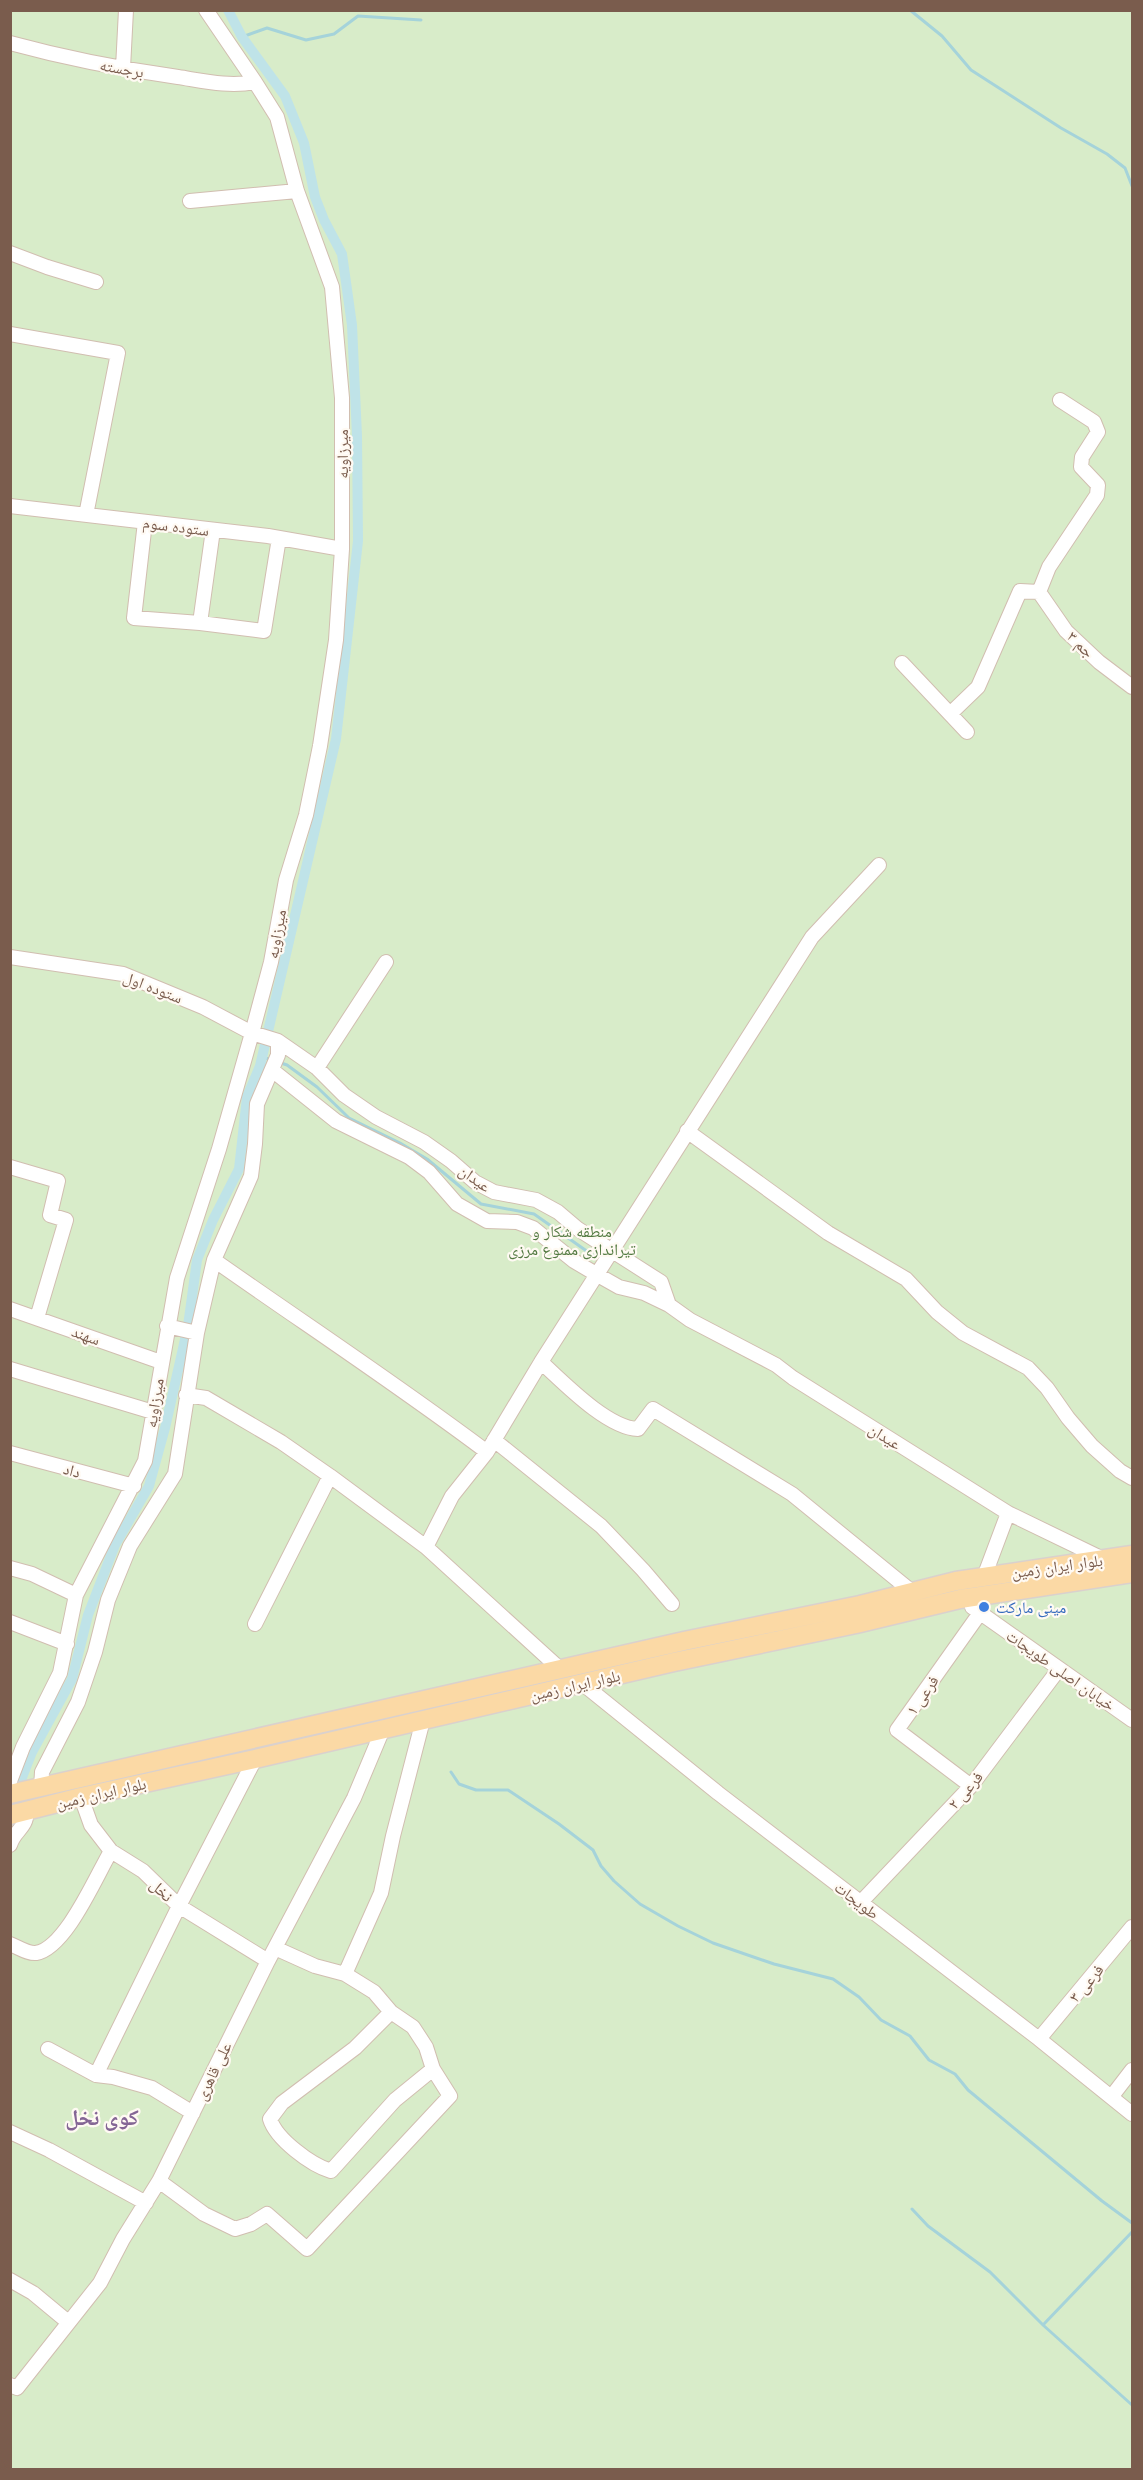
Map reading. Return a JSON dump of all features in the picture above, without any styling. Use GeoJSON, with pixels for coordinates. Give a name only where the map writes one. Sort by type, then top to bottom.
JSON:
{"type":"FeatureCollection","features":[{"type":"Feature","properties":{"kind":"main road","name":"بلوار ایران زمین"},"geometry":{"type":"LineString","coordinates":[[10,1794],[911,1592],[984,1577],[1132,1555]]}},
{"type":"Feature","properties":{"kind":"main road","name":"بلوار ایران زمین"},"geometry":{"type":"LineString","coordinates":[[19,1813],[81,1797],[255,1760],[960,1599],[1132,1573]]}},
{"type":"Feature","properties":{"kind":"street"},"geometry":{"type":"LineString","coordinates":[[123,68],[126,10]]}},
{"type":"Feature","properties":{"kind":"street","name":"میرزاویه"},"geometry":{"type":"LineString","coordinates":[[10,1781],[23,1747],[60,1673],[76,1595],[145,1461],[161,1362],[173,1327],[177,1278],[255,1034],[286,880],[306,815],[320,746],[336,640],[342,549],[342,398],[332,287],[297,190],[277,117],[206,10]]}},
{"type":"Feature","properties":{"kind":"street","name":"برجسته"},"geometry":{"type":"LineString","coordinates":[[10,43],[59,56],[235,86],[255,82]]}},
{"type":"Feature","properties":{"kind":"street"},"geometry":{"type":"LineString","coordinates":[[190,201],[297,190]]}},
{"type":"Feature","properties":{"kind":"street"},"geometry":{"type":"LineString","coordinates":[[10,253],[96,282]]}},
{"type":"Feature","properties":{"kind":"street"},"geometry":{"type":"LineString","coordinates":[[10,334],[118,353],[86,515]]}},
{"type":"Feature","properties":{"kind":"street"},"geometry":{"type":"LineString","coordinates":[[950,714],[978,687],[1020,591],[1039,592],[1049,567],[1097,495],[1098,485],[1081,467],[1082,457],[1098,432],[1094,422],[1060,400]]}},
{"type":"Feature","properties":{"kind":"street","name":"ستوده سوم"},"geometry":{"type":"LineString","coordinates":[[10,506],[279,538],[342,549]]}},
{"type":"Feature","properties":{"kind":"street"},"geometry":{"type":"LineString","coordinates":[[146,522],[134,618],[264,631],[279,538]]}},
{"type":"Feature","properties":{"kind":"street"},"geometry":{"type":"LineString","coordinates":[[200,623],[213,530]]}},
{"type":"Feature","properties":{"kind":"street","name":"جم ۳"},"geometry":{"type":"LineString","coordinates":[[1039,592],[1066,631],[1099,662],[1132,687]]}},
{"type":"Feature","properties":{"kind":"street"},"geometry":{"type":"LineString","coordinates":[[903,663],[967,732]]}},
{"type":"Feature","properties":{"kind":"street"},"geometry":{"type":"LineString","coordinates":[[426,1547],[452,1496],[491,1446],[596,1274],[812,937],[879,865]]}},
{"type":"Feature","properties":{"kind":"street","name":"ستوده اول"},"geometry":{"type":"LineString","coordinates":[[10,957],[123,974],[203,1007],[255,1034],[275,1054]]}},
{"type":"Feature","properties":{"kind":"street"},"geometry":{"type":"LineString","coordinates":[[316,1068],[386,962]]}},
{"type":"Feature","properties":{"kind":"street"},"geometry":{"type":"LineString","coordinates":[[37,1789],[42,1772],[78,1702],[95,1652],[108,1600],[130,1546],[175,1474],[195,1333],[214,1260],[250,1176],[255,1144],[257,1104],[275,1054]]}},
{"type":"Feature","properties":{"kind":"street","name":"عیدان"},"geometry":{"type":"LineString","coordinates":[[275,1054],[316,1068],[344,1095],[376,1117],[424,1142],[475,1182],[494,1192],[536,1200],[558,1212],[578,1229],[661,1282],[669,1305]]}},
{"type":"Feature","properties":{"kind":"street","name":"عیدان"},"geometry":{"type":"LineString","coordinates":[[275,1054],[336,1122],[409,1157],[429,1172],[457,1204],[487,1221],[517,1222],[532,1228],[574,1261],[619,1287],[644,1293],[669,1305],[690,1320],[776,1365],[1008,1513],[1103,1559]]}},
{"type":"Feature","properties":{"kind":"street"},"geometry":{"type":"LineString","coordinates":[[687,1131],[828,1233],[906,1280],[937,1312],[963,1332],[1028,1368],[1047,1388],[1092,1446],[1120,1471],[1132,1478]]}},
{"type":"Feature","properties":{"kind":"street"},"geometry":{"type":"LineString","coordinates":[[10,1167],[58,1181],[50,1215],[66,1220],[37,1318]]}},
{"type":"Feature","properties":{"kind":"street"},"geometry":{"type":"LineString","coordinates":[[214,1260],[341,1349],[491,1446],[601,1526],[672,1604]]}},
{"type":"Feature","properties":{"kind":"street","name":"سهند"},"geometry":{"type":"LineString","coordinates":[[10,1309],[161,1362]]}},
{"type":"Feature","properties":{"kind":"street"},"geometry":{"type":"LineString","coordinates":[[173,1327],[195,1333]]}},
{"type":"Feature","properties":{"kind":"street"},"geometry":{"type":"LineString","coordinates":[[541,1362],[586,1403],[627,1428],[638,1429],[653,1409],[792,1494],[911,1592]]}},
{"type":"Feature","properties":{"kind":"street"},"geometry":{"type":"LineString","coordinates":[[10,1369],[153,1412]]}},
{"type":"Feature","properties":{"kind":"street"},"geometry":{"type":"LineString","coordinates":[[186,1395],[206,1398],[281,1442],[330,1476],[426,1547],[560,1669]]}},
{"type":"Feature","properties":{"kind":"street","name":"داد"},"geometry":{"type":"LineString","coordinates":[[10,1453],[134,1486]]}},
{"type":"Feature","properties":{"kind":"street"},"geometry":{"type":"LineString","coordinates":[[255,1624],[330,1476]]}},
{"type":"Feature","properties":{"kind":"street"},"geometry":{"type":"LineString","coordinates":[[984,1577],[1008,1513]]}},
{"type":"Feature","properties":{"kind":"street"},"geometry":{"type":"LineString","coordinates":[[10,1568],[32,1574],[76,1595]]}},
{"type":"Feature","properties":{"kind":"street","name":"خیابان اصلی طویجات"},"geometry":{"type":"LineString","coordinates":[[960,1599],[1132,1720]]}},
{"type":"Feature","properties":{"kind":"street","name":"فرعی ۱"},"geometry":{"type":"LineString","coordinates":[[971,1786],[897,1730],[980,1613]]}},
{"type":"Feature","properties":{"kind":"street"},"geometry":{"type":"LineString","coordinates":[[10,1622],[67,1644]]}},
{"type":"Feature","properties":{"kind":"street","name":"فرعی ۲"},"geometry":{"type":"LineString","coordinates":[[861,1902],[971,1786],[1059,1669]]}},
{"type":"Feature","properties":{"kind":"street","name":"طویجات"},"geometry":{"type":"LineString","coordinates":[[583,1684],[718,1793],[1039,2039],[1132,2114]]}},
{"type":"Feature","properties":{"kind":"street"},"geometry":{"type":"LineString","coordinates":[[345,1974],[381,1893],[423,1720]]}},
{"type":"Feature","properties":{"kind":"street","name":"علی قاهری"},"geometry":{"type":"LineString","coordinates":[[10,2385],[17,2388],[100,2283],[123,2238],[159,2181],[268,1961],[354,1798],[383,1730]]}},
{"type":"Feature","properties":{"kind":"street"},"geometry":{"type":"LineString","coordinates":[[96,2075],[179,1906],[255,1760]]}},
{"type":"Feature","properties":{"kind":"street","name":"نخل"},"geometry":{"type":"LineString","coordinates":[[81,1797],[91,1825],[111,1851],[143,1871],[179,1906],[268,1961]]}},
{"type":"Feature","properties":{"kind":"street"},"geometry":{"type":"LineString","coordinates":[[10,1845],[12,1838],[26,1823],[19,1813]]}},
{"type":"Feature","properties":{"kind":"street"},"geometry":{"type":"LineString","coordinates":[[10,1944],[33,1954],[46,1950],[58,1941],[111,1851]]}},
{"type":"Feature","properties":{"kind":"street","name":"فرعی ۳"},"geometry":{"type":"LineString","coordinates":[[1039,2039],[1132,1927]]}},
{"type":"Feature","properties":{"kind":"street"},"geometry":{"type":"LineString","coordinates":[[159,2181],[204,2214],[235,2229],[251,2224],[267,2214],[307,2249],[450,2096],[434,2069],[426,2047],[413,2027],[391,2012],[375,1992],[345,1974],[315,1966],[275,1948]]}},
{"type":"Feature","properties":{"kind":"street"},"geometry":{"type":"LineString","coordinates":[[391,2012],[355,2048],[282,2103],[270,2119],[273,2130],[320,2168],[331,2171],[395,2100],[434,2069]]}},
{"type":"Feature","properties":{"kind":"street"},"geometry":{"type":"LineString","coordinates":[[48,2049],[96,2075],[113,2077],[152,2088],[193,2113]]}},
{"type":"Feature","properties":{"kind":"street"},"geometry":{"type":"LineString","coordinates":[[1112,2096],[1132,2070]]}},
{"type":"Feature","properties":{"kind":"street"},"geometry":{"type":"LineString","coordinates":[[11,2133],[146,2203]]}},
{"type":"Feature","properties":{"kind":"street"},"geometry":{"type":"LineString","coordinates":[[10,2280],[33,2294],[68,2322]]}},
{"type":"Feature","properties":{"kind":"green space","name":"منطقه شکار و تیراندازی ممنوع مرزی"},"geometry":{"type":"Polygon","coordinates":[[[11,11],[1132,11],[1132,2469],[11,2469],[11,11]]]}},
{"type":"Feature","properties":{"kind":"waterway"},"geometry":{"type":"LineString","coordinates":[[10,1808],[32,1752],[72,1679],[88,1615],[115,1545],[149,1486],[165,1428],[188,1326],[197,1260],[213,1220],[239,1169],[247,1097],[260,1066],[336,739],[358,541],[357,436],[352,325],[342,254],[315,197],[304,143],[285,96],[242,37],[228,10]]}},
{"type":"Feature","properties":{"kind":"waterway"},"geometry":{"type":"LineString","coordinates":[[910,10],[942,36],[971,70],[1061,128],[1107,154],[1125,168],[1132,186]]}},
{"type":"Feature","properties":{"kind":"waterway"},"geometry":{"type":"LineString","coordinates":[[242,37],[267,28],[306,40],[334,34],[358,16],[421,20]]}},
{"type":"Feature","properties":{"kind":"waterway"},"geometry":{"type":"LineString","coordinates":[[262,1057],[272,1060]]}},
{"type":"Feature","properties":{"kind":"waterway"},"geometry":{"type":"LineString","coordinates":[[278,1062],[287,1065],[317,1087],[349,1118],[427,1159],[481,1204],[534,1214],[598,1259]]}},
{"type":"Feature","properties":{"kind":"waterway"},"geometry":{"type":"LineString","coordinates":[[451,1772],[459,1784],[476,1790],[508,1790],[559,1824],[593,1850],[601,1866],[614,1881],[640,1904],[678,1926],[713,1943],[774,1964],[833,1979],[859,1997],[881,2020],[910,2036],[929,2060],[955,2074],[968,2090],[1102,2201],[1132,2223]]}},
{"type":"Feature","properties":{"kind":"waterway"},"geometry":{"type":"LineString","coordinates":[[912,2209],[928,2226],[990,2272],[1043,2325],[1132,2232]]}},
{"type":"Feature","properties":{"kind":"waterway"},"geometry":{"type":"LineString","coordinates":[[1043,2325],[1132,2405]]}},
{"type":"Feature","properties":{"kind":"place","name":"مینی مارکت"},"geometry":{"type":"Point","coordinates":[984,1607]}},
{"type":"Feature","properties":{"kind":"district","name":"کوی نخل"},"geometry":{"type":"Point","coordinates":[102,2117]}}]}
